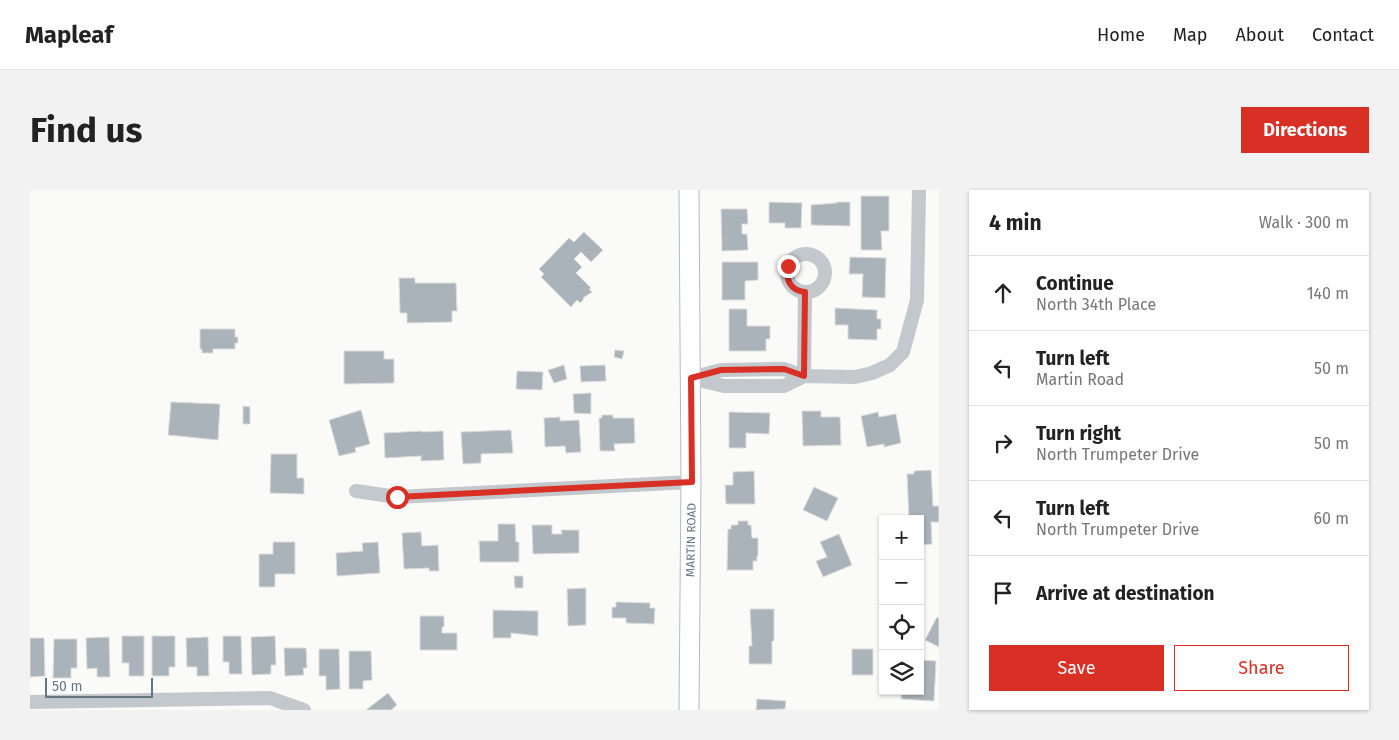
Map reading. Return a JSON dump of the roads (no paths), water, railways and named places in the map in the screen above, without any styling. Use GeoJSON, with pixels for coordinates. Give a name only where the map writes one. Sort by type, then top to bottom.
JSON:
{"type":"FeatureCollection","features":[{"type":"Feature","properties":{"kind":"street","name":"MARTIN ROAD"},"geometry":{"type":"LineString","coordinates":[[689,190],[692,482],[689,710]]}},
{"type":"Feature","properties":{"kind":"street"},"geometry":{"type":"LineString","coordinates":[[691,378],[724,386],[784,386],[804,376],[855,377],[872,373],[890,365],[903,352],[917,300],[919,190]]}},
{"type":"Feature","properties":{"kind":"street"},"geometry":{"type":"LineString","coordinates":[[804,376],[805,292]]}},
{"type":"Feature","properties":{"kind":"street"},"geometry":{"type":"LineString","coordinates":[[356,491],[397,497],[692,482]]}},
{"type":"Feature","properties":{"kind":"street"},"geometry":{"type":"LineString","coordinates":[[30,702],[147,705],[270,698],[304,710]]}}]}
